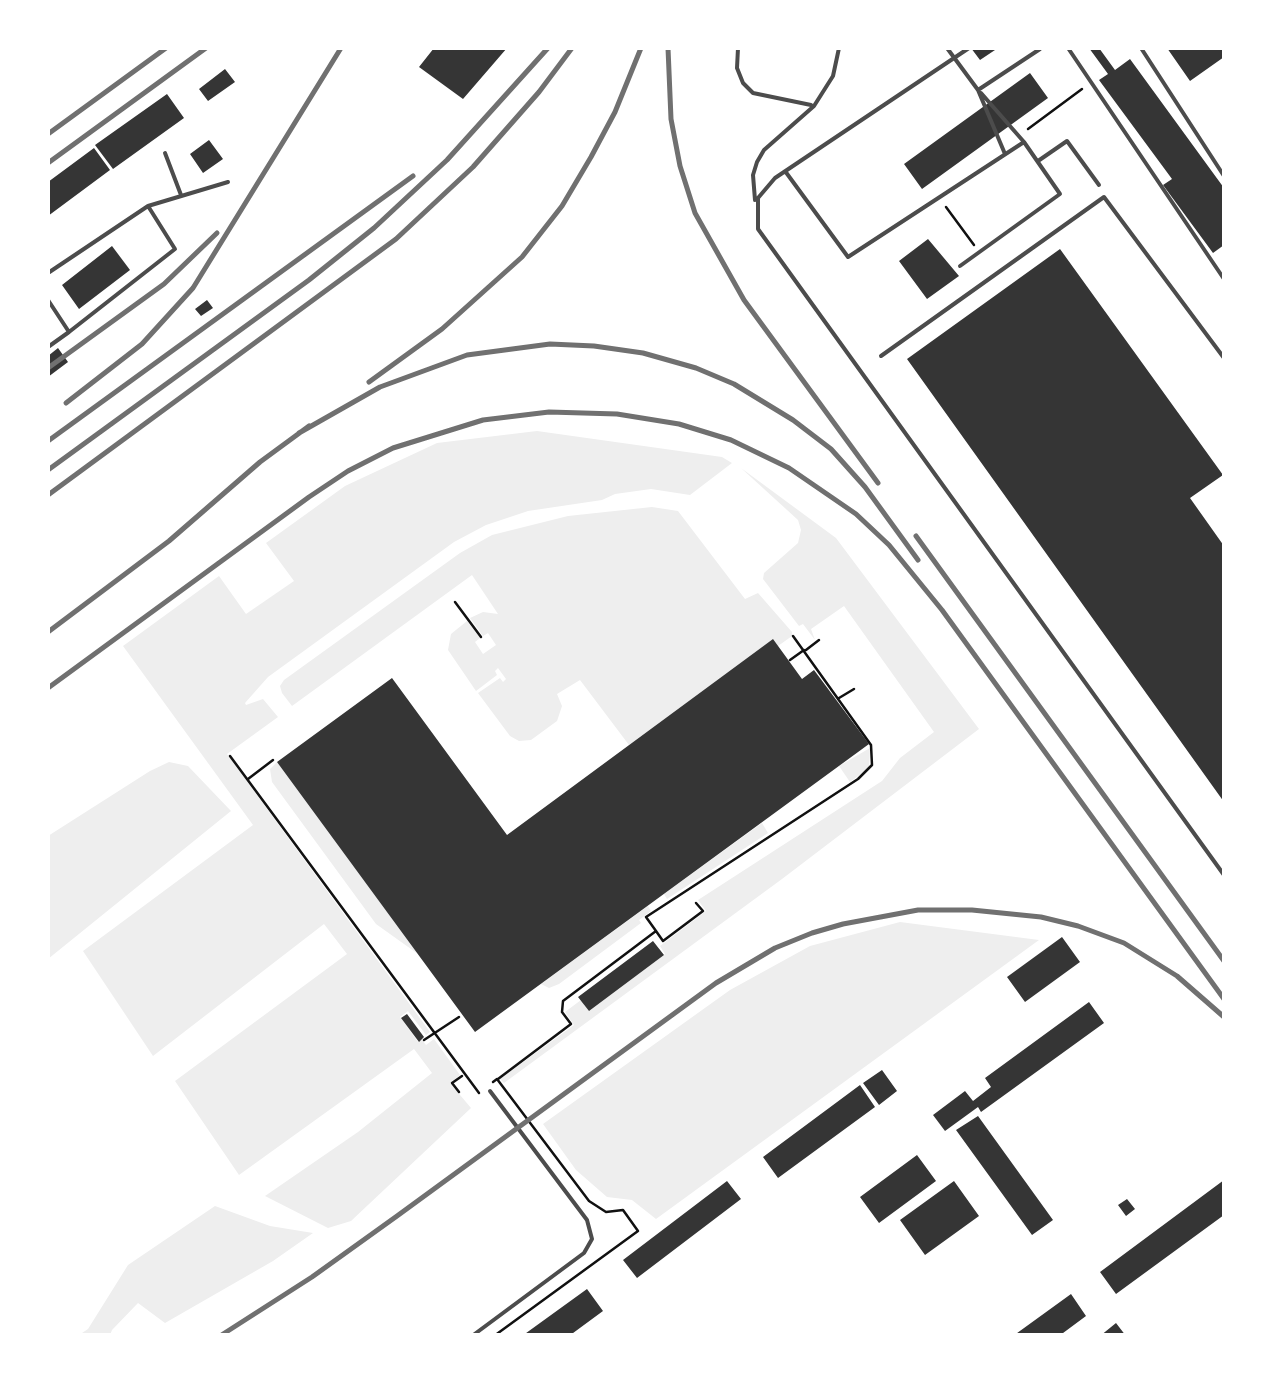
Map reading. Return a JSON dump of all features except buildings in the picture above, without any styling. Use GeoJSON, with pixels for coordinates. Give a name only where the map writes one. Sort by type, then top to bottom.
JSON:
{"type":"FeatureCollection","features":[{"type":"Feature","properties":{"kind":"lane"},"geometry":{"type":"LineString","coordinates":[[738,48],[737,68],[742,83],[753,92],[814,106]]}},
{"type":"Feature","properties":{"kind":"lane"},"geometry":{"type":"LineString","coordinates":[[840,48],[834,76],[814,106],[764,150],[757,162],[753,175],[756,219],[763,238],[1224,875]]}},
{"type":"Feature","properties":{"kind":"lane"},"geometry":{"type":"LineString","coordinates":[[947,48],[1024,142],[1060,194],[960,266]]}},
{"type":"Feature","properties":{"kind":"lane"},"geometry":{"type":"LineString","coordinates":[[756,204],[768,184],[969,48]]}},
{"type":"Feature","properties":{"kind":"lane"},"geometry":{"type":"LineString","coordinates":[[1068,48],[1224,278]]}},
{"type":"Feature","properties":{"kind":"lane"},"geometry":{"type":"LineString","coordinates":[[1141,48],[1224,176]]}},
{"type":"Feature","properties":{"kind":"lane"},"geometry":{"type":"LineString","coordinates":[[978,90],[1040,49]]}},
{"type":"Feature","properties":{"kind":"lane"},"geometry":{"type":"LineString","coordinates":[[978,90],[1006,154]]}},
{"type":"Feature","properties":{"kind":"lane"},"geometry":{"type":"LineString","coordinates":[[1037,161],[1067,140],[1099,184]]}},
{"type":"Feature","properties":{"kind":"lane"},"geometry":{"type":"LineString","coordinates":[[785,172],[848,256],[1024,142]]}},
{"type":"Feature","properties":{"kind":"lane"},"geometry":{"type":"LineString","coordinates":[[165,153],[182,196]]}},
{"type":"Feature","properties":{"kind":"lane"},"geometry":{"type":"LineString","coordinates":[[48,272],[148,206],[228,182]]}},
{"type":"Feature","properties":{"kind":"lane"},"geometry":{"type":"LineString","coordinates":[[881,356],[1104,197],[1224,358]]}},
{"type":"Feature","properties":{"kind":"lane"},"geometry":{"type":"LineString","coordinates":[[48,346],[176,250],[148,206]]}},
{"type":"Feature","properties":{"kind":"lane"},"geometry":{"type":"LineString","coordinates":[[48,300],[69,332]]}},
{"type":"Feature","properties":{"kind":"lane"},"geometry":{"type":"LineString","coordinates":[[472,1336],[584,1253],[592,1239],[587,1220],[490,1091]]}},
{"type":"Feature","properties":{"kind":"path"},"geometry":{"type":"LineString","coordinates":[[1018,136],[1092,83]]}},
{"type":"Feature","properties":{"kind":"path"},"geometry":{"type":"LineString","coordinates":[[939,197],[979,252]]}},
{"type":"Feature","properties":{"kind":"path"},"geometry":{"type":"LineString","coordinates":[[456,602],[481,637]]}},
{"type":"Feature","properties":{"kind":"path"},"geometry":{"type":"LineString","coordinates":[[696,903],[702,911],[663,940],[646,917],[870,770],[874,760],[873,748],[793,636]]}},
{"type":"Feature","properties":{"kind":"path"},"geometry":{"type":"LineString","coordinates":[[790,660],[819,640]]}},
{"type":"Feature","properties":{"kind":"path"},"geometry":{"type":"LineString","coordinates":[[838,699],[854,690]]}},
{"type":"Feature","properties":{"kind":"path"},"geometry":{"type":"LineString","coordinates":[[230,756],[478,1094],[571,1024],[562,1012],[563,1001],[656,932]]}},
{"type":"Feature","properties":{"kind":"path"},"geometry":{"type":"LineString","coordinates":[[247,780],[273,760]]}},
{"type":"Feature","properties":{"kind":"path"},"geometry":{"type":"LineString","coordinates":[[424,1040],[458,1017]]}},
{"type":"Feature","properties":{"kind":"path"},"geometry":{"type":"LineString","coordinates":[[458,1092],[452,1083],[464,1075]]}},
{"type":"Feature","properties":{"kind":"path"},"geometry":{"type":"LineString","coordinates":[[494,1336],[638,1230],[622,1210],[606,1212],[588,1202],[497,1080]]}},
{"type":"Feature","properties":{"kind":"shaded area"},"geometry":{"type":"Polygon","coordinates":[[[537,431],[722,457],[732,463],[690,495],[651,489],[528,511],[486,525],[454,542],[268,677],[245,703],[263,699],[278,717],[227,754],[430,1032],[426,1035],[408,1011],[400,1017],[418,1042],[422,1040],[426,1045],[434,1039],[460,1075],[450,1083],[471,1108],[351,1221],[328,1228],[265,1196],[358,1132],[432,1073],[414,1049],[239,1175],[175,1081],[347,954],[324,924],[153,1056],[83,951],[253,825],[123,646],[219,576],[246,614],[294,581],[266,543],[345,486],[437,443],[537,431]]]}},
{"type":"Feature","properties":{"kind":"shaded area"},"geometry":{"type":"Polygon","coordinates":[[[741,468],[836,538],[979,729],[504,1083],[500,1079],[574,1025],[565,1012],[581,1000],[589,1011],[665,954],[660,946],[706,911],[698,900],[882,781],[900,758],[934,732],[844,606],[811,629],[815,640],[803,624],[799,626],[763,579],[764,573],[798,543],[801,530],[798,520],[741,468]]]}},
{"type":"Feature","properties":{"kind":"shaded area"},"geometry":{"type":"Polygon","coordinates":[[[652,507],[678,511],[745,599],[758,593],[792,636],[778,646],[772,640],[629,745],[580,680],[557,694],[562,706],[557,721],[531,740],[519,741],[510,736],[478,693],[500,678],[503,682],[506,679],[498,668],[497,675],[476,691],[448,650],[451,634],[467,621],[480,638],[475,642],[483,654],[496,645],[488,633],[483,636],[470,618],[483,612],[498,614],[472,575],[292,706],[282,693],[280,686],[284,680],[460,553],[492,535],[568,516],[652,507]]]}},
{"type":"Feature","properties":{"kind":"shaded area"},"geometry":{"type":"Polygon","coordinates":[[[870,748],[869,768],[850,782],[839,766],[870,748]]]}},
{"type":"Feature","properties":{"kind":"shaded area"},"geometry":{"type":"Polygon","coordinates":[[[169,762],[188,766],[231,811],[48,959],[48,836],[169,762]]]}},
{"type":"Feature","properties":{"kind":"shaded area"},"geometry":{"type":"Polygon","coordinates":[[[277,762],[418,954],[376,924],[272,782],[270,769],[277,762]]]}},
{"type":"Feature","properties":{"kind":"shaded area"},"geometry":{"type":"Polygon","coordinates":[[[762,823],[768,833],[667,899],[664,894],[762,823]]]}},
{"type":"Feature","properties":{"kind":"shaded area"},"geometry":{"type":"Polygon","coordinates":[[[648,906],[651,911],[639,920],[641,923],[559,984],[549,988],[541,984],[648,906]]]}},
{"type":"Feature","properties":{"kind":"shaded area"},"geometry":{"type":"Polygon","coordinates":[[[900,922],[1039,940],[656,1219],[632,1200],[607,1197],[576,1170],[543,1124],[730,990],[810,946],[900,922]]]}},
{"type":"Feature","properties":{"kind":"shaded area"},"geometry":{"type":"Polygon","coordinates":[[[215,1206],[270,1226],[313,1233],[273,1261],[165,1323],[138,1303],[110,1335],[79,1335],[88,1329],[128,1265],[215,1206]]]}},
{"type":"Feature","properties":{"kind":"railway"},"geometry":{"type":"LineString","coordinates":[[48,134],[166,48]]}},
{"type":"Feature","properties":{"kind":"railway"},"geometry":{"type":"LineString","coordinates":[[48,163],[206,48]]}},
{"type":"Feature","properties":{"kind":"railway"},"geometry":{"type":"LineString","coordinates":[[66,403],[142,344],[193,288],[341,48]]}},
{"type":"Feature","properties":{"kind":"railway"},"geometry":{"type":"LineString","coordinates":[[48,470],[309,280],[374,228],[447,160],[548,48]]}},
{"type":"Feature","properties":{"kind":"railway"},"geometry":{"type":"LineString","coordinates":[[48,495],[396,239],[473,167],[572,48]]}},
{"type":"Feature","properties":{"kind":"railway"},"geometry":{"type":"LineString","coordinates":[[369,382],[442,329],[522,257],[562,206],[591,157],[615,112],[641,48]]}},
{"type":"Feature","properties":{"kind":"railway"},"geometry":{"type":"LineString","coordinates":[[668,48],[671,119],[695,213],[744,300],[878,483]]}},
{"type":"Feature","properties":{"kind":"railway"},"geometry":{"type":"LineString","coordinates":[[48,441],[413,176]]}},
{"type":"Feature","properties":{"kind":"railway"},"geometry":{"type":"LineString","coordinates":[[48,368],[164,284],[217,233]]}},
{"type":"Feature","properties":{"kind":"railway"},"geometry":{"type":"LineString","coordinates":[[299,433],[380,387],[467,355],[550,344],[643,353],[734,384],[793,420],[831,449],[865,487],[918,560]]}},
{"type":"Feature","properties":{"kind":"railway"},"geometry":{"type":"LineString","coordinates":[[48,688],[309,497],[393,448],[483,420],[549,412],[617,414],[679,424],[731,440],[789,468],[856,514],[889,545],[942,610],[1224,999]]}},
{"type":"Feature","properties":{"kind":"railway"},"geometry":{"type":"LineString","coordinates":[[48,632],[169,541],[260,462],[309,426]]}},
{"type":"Feature","properties":{"kind":"railway"},"geometry":{"type":"LineString","coordinates":[[916,536],[1224,961]]}},
{"type":"Feature","properties":{"kind":"railway"},"geometry":{"type":"LineString","coordinates":[[220,1336],[312,1277],[716,983],[775,948],[812,933],[918,910],[972,910],[1041,917],[1124,943],[1177,976],[1224,1017]]}}]}
